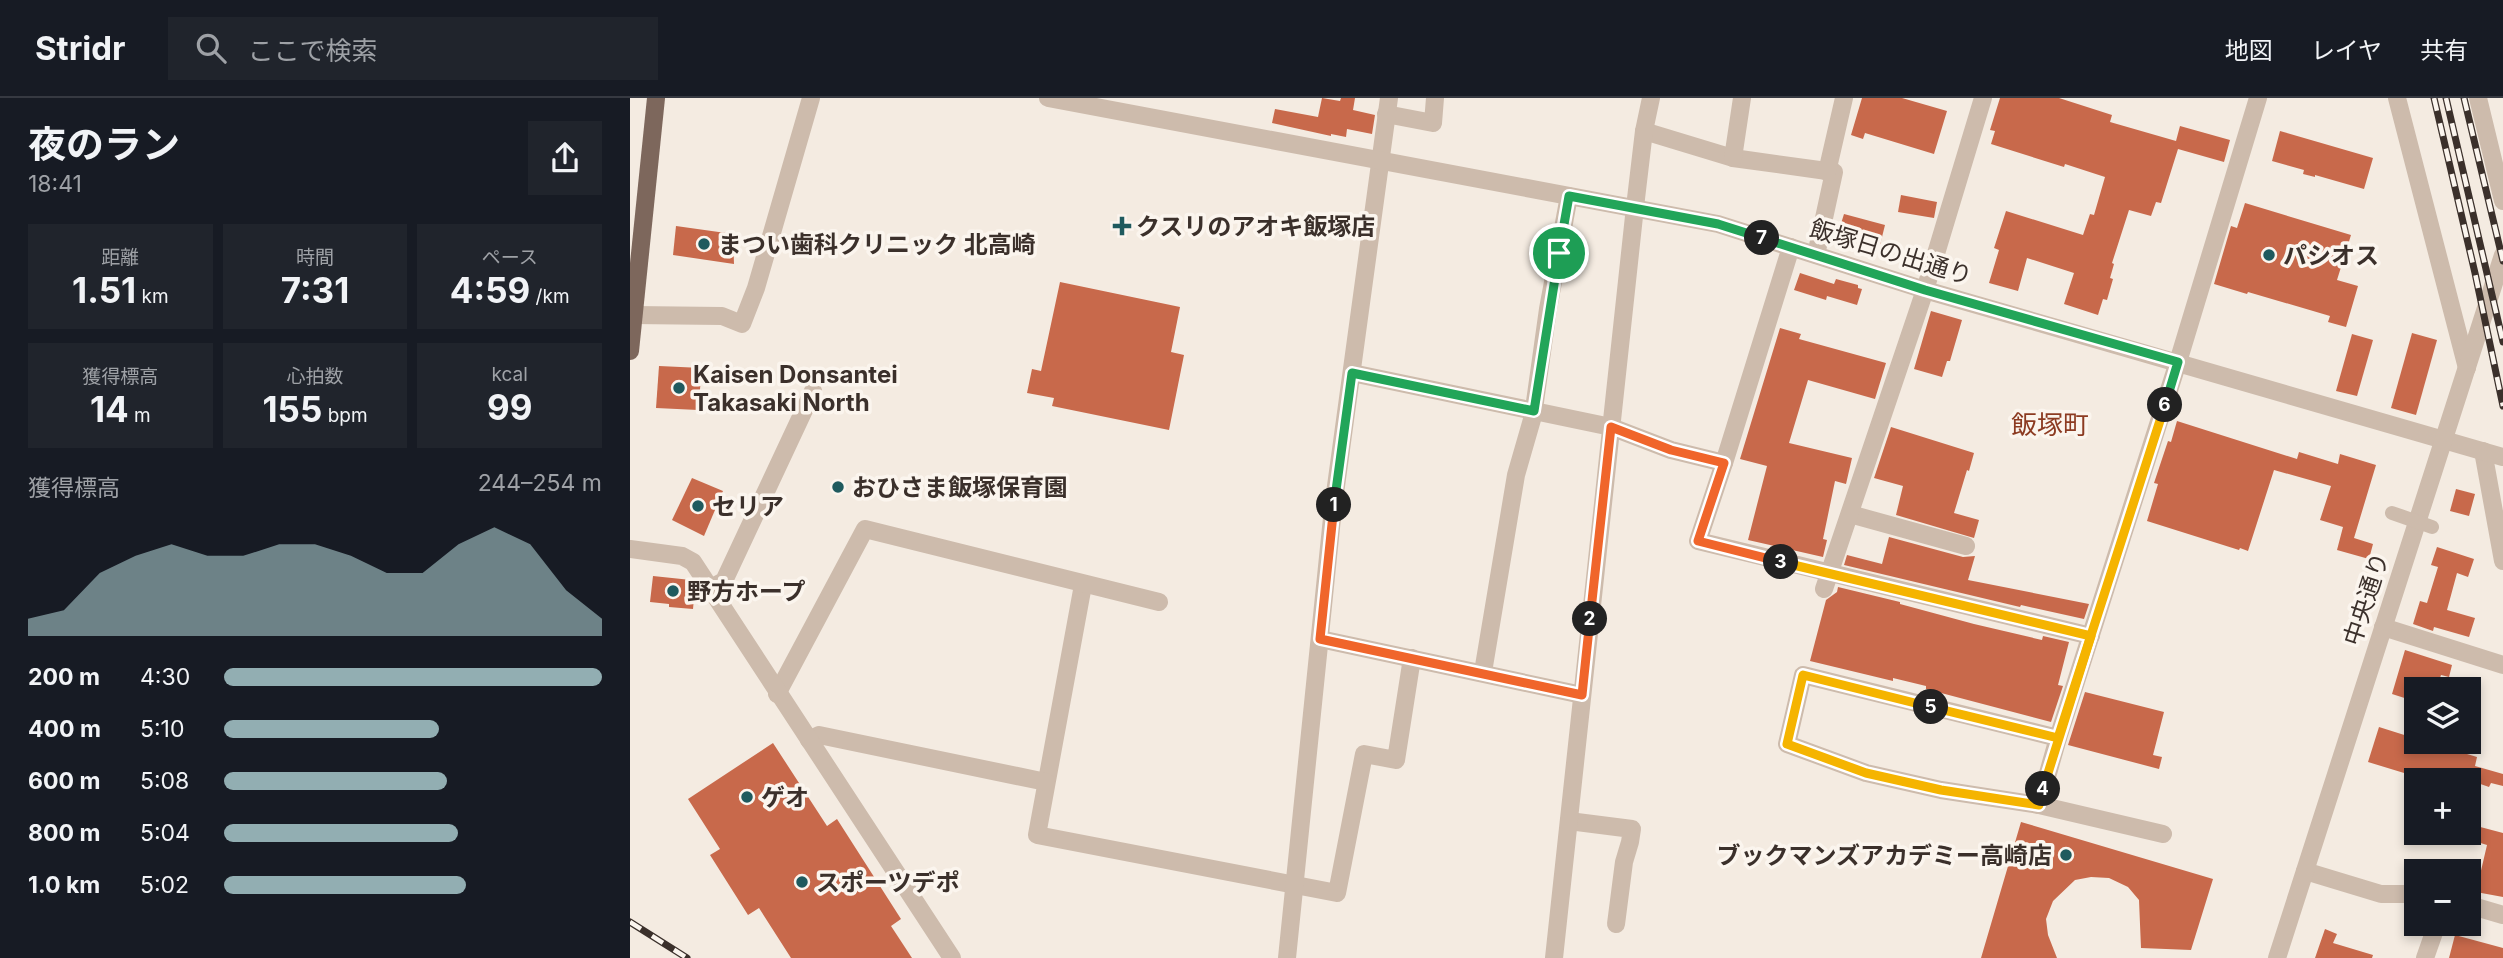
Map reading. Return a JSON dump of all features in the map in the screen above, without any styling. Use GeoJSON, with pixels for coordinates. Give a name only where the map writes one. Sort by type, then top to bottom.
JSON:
{"type":"FeatureCollection","features":[{"type":"Feature","properties":{"kind":"main road"},"geometry":{"type":"LineString","coordinates":[[630,351],[656,98]]}},
{"type":"Feature","properties":{"kind":"street"},"geometry":{"type":"LineString","coordinates":[[633,305],[722,316],[742,324],[811,98]]}},
{"type":"Feature","properties":{"kind":"street","name":"飯塚日の出通り"},"geometry":{"type":"LineString","coordinates":[[1048,98],[1109,104],[1718,224],[1925,290],[2503,457]]}},
{"type":"Feature","properties":{"kind":"street"},"geometry":{"type":"LineString","coordinates":[[1287,958],[1333,508],[1388,106],[1433,123],[1435,98]]}},
{"type":"Feature","properties":{"kind":"street"},"geometry":{"type":"LineString","coordinates":[[1554,958],[1635,207],[1644,131],[1651,98]]}},
{"type":"Feature","properties":{"kind":"street"},"geometry":{"type":"LineString","coordinates":[[1733,158],[1742,98]]}},
{"type":"Feature","properties":{"kind":"street"},"geometry":{"type":"LineString","coordinates":[[1827,172],[1844,98]]}},
{"type":"Feature","properties":{"kind":"street"},"geometry":{"type":"LineString","coordinates":[[1827,582],[1925,290],[1983,98]]}},
{"type":"Feature","properties":{"kind":"street"},"geometry":{"type":"LineString","coordinates":[[2039,805],[2258,98]]}},
{"type":"Feature","properties":{"kind":"street"},"geometry":{"type":"LineString","coordinates":[[2397,98],[2467,368]]}},
{"type":"Feature","properties":{"kind":"street"},"geometry":{"type":"LineString","coordinates":[[2478,98],[2503,201]]}},
{"type":"Feature","properties":{"kind":"street"},"geometry":{"type":"LineString","coordinates":[[1644,131],[1733,158],[1834,172],[1816,255]]}},
{"type":"Feature","properties":{"kind":"street"},"geometry":{"type":"LineString","coordinates":[[1483,672],[1516,475],[1534,411],[1548,309],[1569,196]]}},
{"type":"Feature","properties":{"kind":"street"},"geometry":{"type":"LineString","coordinates":[[1791,247],[1698,541],[1827,582],[2091,636]]}},
{"type":"Feature","properties":{"kind":"street","name":"中央通り"},"geometry":{"type":"LineString","coordinates":[[2277,958],[2503,255]]}},
{"type":"Feature","properties":{"kind":"street"},"geometry":{"type":"LineString","coordinates":[[1352,373],[1611,427],[1671,450],[1724,463]]}},
{"type":"Feature","properties":{"kind":"street"},"geometry":{"type":"LineString","coordinates":[[711,588],[724,581],[813,391]]}},
{"type":"Feature","properties":{"kind":"street"},"geometry":{"type":"LineString","coordinates":[[2483,451],[2503,561]]}},
{"type":"Feature","properties":{"kind":"street"},"geometry":{"type":"LineString","coordinates":[[1850,513],[1966,546]]}},
{"type":"Feature","properties":{"kind":"street"},"geometry":{"type":"LineString","coordinates":[[2392,513],[2432,527]]}},
{"type":"Feature","properties":{"kind":"street"},"geometry":{"type":"LineString","coordinates":[[778,694],[865,529],[1159,602]]}},
{"type":"Feature","properties":{"kind":"street"},"geometry":{"type":"LineString","coordinates":[[630,549],[682,556],[693,562],[952,958]]}},
{"type":"Feature","properties":{"kind":"street"},"geometry":{"type":"LineString","coordinates":[[1083,585],[1037,835],[1337,893],[1364,754],[1396,760],[1412,658]]}},
{"type":"Feature","properties":{"kind":"street"},"geometry":{"type":"LineString","coordinates":[[2383,627],[2503,665]]}},
{"type":"Feature","properties":{"kind":"street"},"geometry":{"type":"LineString","coordinates":[[1320,639],[1582,695]]}},
{"type":"Feature","properties":{"kind":"street"},"geometry":{"type":"LineString","coordinates":[[2058,738],[1803,675],[1787,744],[1866,773],[1941,790],[2039,805],[2163,834]]}},
{"type":"Feature","properties":{"kind":"street"},"geometry":{"type":"LineString","coordinates":[[809,740],[819,735],[1046,782]]}},
{"type":"Feature","properties":{"kind":"street"},"geometry":{"type":"LineString","coordinates":[[1569,821],[1632,829],[1624,862],[1616,924]]}},
{"type":"Feature","properties":{"kind":"street"},"geometry":{"type":"LineString","coordinates":[[2305,871],[2381,894],[2404,894]]}},
{"type":"Feature","properties":{"kind":"street"},"geometry":{"type":"LineString","coordinates":[[2481,909],[2503,915]]}},
{"type":"Feature","properties":{"kind":"street"},"geometry":{"type":"LineString","coordinates":[[2425,958],[2433,936]]}},
{"type":"Feature","properties":{"kind":"building"},"geometry":{"type":"Polygon","coordinates":[[[1322,98],[1340,101],[1341,98],[1355,98],[1353,110],[1375,115],[1372,134],[1347,129],[1346,137],[1331,136],[1272,123],[1275,109],[1318,117],[1322,98]]]}},
{"type":"Feature","properties":{"kind":"building"},"geometry":{"type":"Polygon","coordinates":[[[1862,98],[1902,98],[1947,111],[1934,154],[1865,133],[1863,139],[1851,135],[1862,98]]]}},
{"type":"Feature","properties":{"kind":"building"},"geometry":{"type":"Polygon","coordinates":[[[2000,98],[2059,98],[2112,115],[2110,122],[2176,141],[2180,126],[2230,140],[2224,162],[2178,149],[2161,203],[2156,202],[2151,216],[2129,210],[2112,263],[2114,264],[2110,278],[2113,279],[2107,300],[2103,299],[2098,315],[2064,304],[2074,273],[2027,258],[2018,291],[1989,283],[1999,250],[1994,248],[2006,211],[2083,235],[2090,214],[2094,215],[2105,177],[1991,144],[1995,131],[1990,130],[2000,98]]]}},
{"type":"Feature","properties":{"kind":"building"},"geometry":{"type":"Polygon","coordinates":[[[2280,131],[2373,158],[2364,189],[2303,174],[2304,170],[2272,161],[2280,131]]]}},
{"type":"Feature","properties":{"kind":"building"},"geometry":{"type":"Polygon","coordinates":[[[1901,195],[1937,202],[1934,218],[1898,212],[1901,195]]]}},
{"type":"Feature","properties":{"kind":"building"},"geometry":{"type":"Polygon","coordinates":[[[2245,203],[2351,235],[2337,280],[2358,286],[2346,327],[2328,322],[2330,316],[2214,284],[2231,226],[2237,228],[2245,203]]]}},
{"type":"Feature","properties":{"kind":"building"},"geometry":{"type":"Polygon","coordinates":[[[1844,214],[1885,225],[1880,245],[1838,233],[1844,214]]]}},
{"type":"Feature","properties":{"kind":"building","name":"まつい歯科クリニック 北高崎"},"geometry":{"type":"Polygon","coordinates":[[[676,226],[733,234],[734,264],[673,255],[676,226]]]}},
{"type":"Feature","properties":{"kind":"building"},"geometry":{"type":"Polygon","coordinates":[[[1800,273],[1834,284],[1836,279],[1858,285],[1858,288],[1862,289],[1857,305],[1827,296],[1826,300],[1794,290],[1800,273]]]}},
{"type":"Feature","properties":{"kind":"building"},"geometry":{"type":"Polygon","coordinates":[[[1060,282],[1180,307],[1171,352],[1184,355],[1169,430],[1052,406],[1054,398],[1027,393],[1032,369],[1041,371],[1060,282]]]}},
{"type":"Feature","properties":{"kind":"building"},"geometry":{"type":"Polygon","coordinates":[[[1931,311],[1962,320],[1950,361],[1947,361],[1942,377],[1914,369],[1931,311]]]}},
{"type":"Feature","properties":{"kind":"building"},"geometry":{"type":"Polygon","coordinates":[[[1780,328],[1801,334],[1799,339],[1886,363],[1875,399],[1808,380],[1789,443],[1852,458],[1846,484],[1835,481],[1823,539],[1827,540],[1823,557],[1748,540],[1767,466],[1740,459],[1780,328]]]}},
{"type":"Feature","properties":{"kind":"building"},"geometry":{"type":"Polygon","coordinates":[[[2412,333],[2437,340],[2416,415],[2391,408],[2412,333]]]}},
{"type":"Feature","properties":{"kind":"building"},"geometry":{"type":"Polygon","coordinates":[[[2352,334],[2373,340],[2357,396],[2336,391],[2352,334]]]}},
{"type":"Feature","properties":{"kind":"building","name":"Kaisen Donsantei Takasaki North"},"geometry":{"type":"Polygon","coordinates":[[[659,366],[702,368],[698,410],[656,408],[659,366]]]}},
{"type":"Feature","properties":{"kind":"building"},"geometry":{"type":"Polygon","coordinates":[[[2177,421],[2297,459],[2299,452],[2338,464],[2340,454],[2376,465],[2354,538],[2373,544],[2369,559],[2337,550],[2343,527],[2320,520],[2331,486],[2274,470],[2248,551],[2147,521],[2158,484],[2154,483],[2177,421]]]}},
{"type":"Feature","properties":{"kind":"building"},"geometry":{"type":"Polygon","coordinates":[[[1891,427],[1974,453],[1954,513],[1979,520],[1974,538],[1896,515],[1903,486],[1874,478],[1891,427]]]}},
{"type":"Feature","properties":{"kind":"building","name":"セリア"},"geometry":{"type":"Polygon","coordinates":[[[692,478],[723,491],[704,536],[672,520],[692,478]]]}},
{"type":"Feature","properties":{"kind":"building"},"geometry":{"type":"Polygon","coordinates":[[[2456,489],[2475,494],[2469,516],[2450,511],[2456,489]]]}},
{"type":"Feature","properties":{"kind":"building"},"geometry":{"type":"Polygon","coordinates":[[[1889,537],[1963,557],[1975,556],[1968,580],[2089,604],[2084,619],[2021,605],[2020,607],[1844,565],[1847,555],[1882,564],[1889,537]]]}},
{"type":"Feature","properties":{"kind":"building"},"geometry":{"type":"Polygon","coordinates":[[[2437,547],[2474,559],[2468,577],[2457,573],[2447,610],[2475,618],[2469,637],[2434,627],[2433,631],[2413,624],[2420,601],[2427,603],[2438,567],[2431,565],[2437,547]]]}},
{"type":"Feature","properties":{"kind":"building","name":"野方ホープ"},"geometry":{"type":"Polygon","coordinates":[[[653,576],[691,580],[695,587],[693,609],[650,602],[653,576]]]}},
{"type":"Feature","properties":{"kind":"building"},"geometry":{"type":"Polygon","coordinates":[[[1838,587],[1974,624],[2042,640],[2043,636],[2069,642],[2058,685],[2063,686],[2051,722],[1926,689],[1926,686],[1810,661],[1826,600],[1837,592],[1838,587]]]}},
{"type":"Feature","properties":{"kind":"building"},"geometry":{"type":"Polygon","coordinates":[[[2405,650],[2452,665],[2449,677],[2404,677],[2404,698],[2392,694],[2405,650]]]}},
{"type":"Feature","properties":{"kind":"building"},"geometry":{"type":"Polygon","coordinates":[[[2085,692],[2164,712],[2153,755],[2162,757],[2159,769],[2068,745],[2085,692]]]}},
{"type":"Feature","properties":{"kind":"building"},"geometry":{"type":"Polygon","coordinates":[[[2379,727],[2404,735],[2404,754],[2467,754],[2477,757],[2475,766],[2503,774],[2503,786],[2491,783],[2489,787],[2481,784],[2481,768],[2404,768],[2404,773],[2368,762],[2379,727]]]}},
{"type":"Feature","properties":{"kind":"building","name":"スポーツデポ"},"geometry":{"type":"Polygon","coordinates":[[[773,743],[827,826],[837,819],[901,919],[891,926],[912,958],[791,958],[759,908],[748,915],[710,855],[720,849],[688,799],[773,743]]]}},
{"type":"Feature","properties":{"kind":"building"},"geometry":{"type":"Polygon","coordinates":[[[2021,822],[2213,879],[2191,950],[2141,948],[2139,900],[2128,887],[2109,878],[2091,877],[2075,880],[2053,901],[2046,919],[2048,935],[2057,958],[1981,958],[2021,822]]]}},
{"type":"Feature","properties":{"kind":"building"},"geometry":{"type":"Polygon","coordinates":[[[2481,827],[2503,833],[2503,897],[2481,893],[2481,871],[2487,845],[2481,843],[2481,827]]]}},
{"type":"Feature","properties":{"kind":"building"},"geometry":{"type":"Polygon","coordinates":[[[2325,929],[2337,934],[2333,943],[2373,955],[2372,958],[2315,958],[2325,929]]]}},
{"type":"Feature","properties":{"kind":"building"},"geometry":{"type":"Polygon","coordinates":[[[2455,936],[2503,948],[2503,958],[2449,958],[2455,936]]]}},
{"type":"Feature","properties":{"kind":"railway"},"geometry":{"type":"LineString","coordinates":[[2434,98],[2503,406]]}},
{"type":"Feature","properties":{"kind":"railway"},"geometry":{"type":"LineString","coordinates":[[2446,98],[2503,342]]}},
{"type":"Feature","properties":{"kind":"railway"},"geometry":{"type":"LineString","coordinates":[[2464,98],[2503,261]]}},
{"type":"Feature","properties":{"kind":"railway"},"geometry":{"type":"LineString","coordinates":[[630,922],[687,958]]}},
{"type":"Feature","properties":{"kind":"place","name":"クスリのアオキ飯塚店"},"geometry":{"type":"Point","coordinates":[1122,226]}},
{"type":"Feature","properties":{"kind":"place","name":"まつい歯科クリニック 北高崎"},"geometry":{"type":"Point","coordinates":[704,244]}},
{"type":"Feature","properties":{"kind":"place","name":"パシオス"},"geometry":{"type":"Point","coordinates":[2269,255]}},
{"type":"Feature","properties":{"kind":"place","name":"Kaisen Donsantei Takasaki North"},"geometry":{"type":"Point","coordinates":[679,388]}},
{"type":"Feature","properties":{"kind":"place","name":"おひさま飯塚保育園"},"geometry":{"type":"Point","coordinates":[838,487]}},
{"type":"Feature","properties":{"kind":"place","name":"セリア"},"geometry":{"type":"Point","coordinates":[698,506]}},
{"type":"Feature","properties":{"kind":"place","name":"野方ホープ"},"geometry":{"type":"Point","coordinates":[673,591]}},
{"type":"Feature","properties":{"kind":"place","name":"ゲオ"},"geometry":{"type":"Point","coordinates":[747,797]}},
{"type":"Feature","properties":{"kind":"place","name":"ブックマンズアカデミー高崎店"},"geometry":{"type":"Point","coordinates":[2066,855]}},
{"type":"Feature","properties":{"kind":"place","name":"スポーツデポ"},"geometry":{"type":"Point","coordinates":[802,882]}},
{"type":"Feature","properties":{"kind":"district","name":"飯塚町"},"geometry":{"type":"Point","coordinates":[2050,424]}},
{"type":"Feature","properties":{"kind":"route"},"geometry":{"type":"LineString","coordinates":[[1559,253],[1548,309],[1534,411],[1352,373],[1333,508],[1320,639],[1582,695],[1611,427],[1671,450],[1724,463],[1698,541],[2091,636],[2039,805],[1941,790],[1866,773],[1787,744],[1803,675],[2058,738],[2091,636],[2178,362],[1925,290],[1718,224],[1635,207],[1569,196],[1559,253]]}}]}
